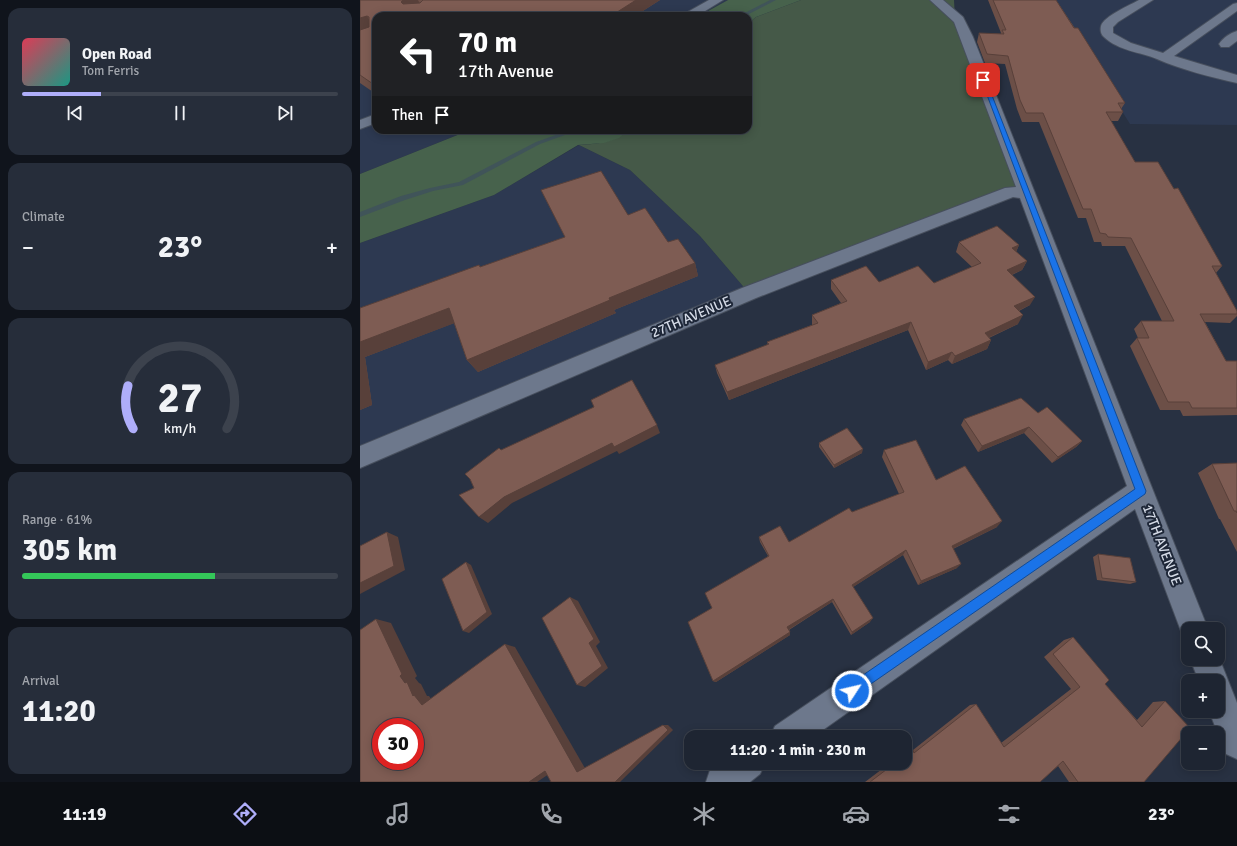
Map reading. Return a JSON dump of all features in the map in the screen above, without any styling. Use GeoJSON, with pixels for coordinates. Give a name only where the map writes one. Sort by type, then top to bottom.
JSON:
{"type":"FeatureCollection","features":[{"type":"Feature","properties":{"kind":"street"},"geometry":{"type":"LineString","coordinates":[[695,12],[717,0]]}},
{"type":"Feature","properties":{"kind":"street","name":"17TH AVENUE"},"geometry":{"type":"LineString","coordinates":[[936,0],[960,20],[1191,622]]}},
{"type":"Feature","properties":{"kind":"street"},"geometry":{"type":"LineString","coordinates":[[955,0],[960,20]]}},
{"type":"Feature","properties":{"kind":"street"},"geometry":{"type":"LineString","coordinates":[[1147,0],[1114,19],[1107,26],[1107,34],[1116,41],[1164,58],[1218,75],[1237,79]]}},
{"type":"Feature","properties":{"kind":"street"},"geometry":{"type":"LineString","coordinates":[[1164,58],[1237,6]]}},
{"type":"Feature","properties":{"kind":"street"},"geometry":{"type":"LineString","coordinates":[[1225,44],[1237,35]]}},
{"type":"Feature","properties":{"kind":"street"},"geometry":{"type":"LineString","coordinates":[[360,125],[372,120]]}},
{"type":"Feature","properties":{"kind":"street","name":"27TH AVENUE"},"geometry":{"type":"LineString","coordinates":[[360,457],[750,293],[1011,192],[1027,193]]}},
{"type":"Feature","properties":{"kind":"street"},"geometry":{"type":"LineString","coordinates":[[796,730],[1141,491]]}},
{"type":"Feature","properties":{"kind":"street"},"geometry":{"type":"LineString","coordinates":[[1225,711],[1237,743]]}},
{"type":"Feature","properties":{"kind":"street"},"geometry":{"type":"LineString","coordinates":[[722,782],[739,770]]}},
{"type":"Feature","properties":{"kind":"shaded area"},"geometry":{"type":"Polygon","coordinates":[[[360,0],[728,0],[706,12],[372,12],[372,134],[460,134],[360,174],[360,0]]]}},
{"type":"Feature","properties":{"kind":"shaded area"},"geometry":{"type":"Polygon","coordinates":[[[1053,0],[1237,0],[1237,125],[1130,124],[1053,0]]]}},
{"type":"Feature","properties":{"kind":"shaded area"},"geometry":{"type":"Polygon","coordinates":[[[579,145],[630,170],[700,236],[748,292],[360,456],[360,243],[494,195],[579,145]]]}},
{"type":"Feature","properties":{"kind":"green space"},"geometry":{"type":"Polygon","coordinates":[[[728,0],[801,0],[756,17],[752,20],[752,12],[706,12],[728,0]]]}},
{"type":"Feature","properties":{"kind":"green space"},"geometry":{"type":"Polygon","coordinates":[[[801,0],[954,0],[955,19],[1025,192],[748,292],[700,236],[630,170],[579,145],[611,140],[622,134],[752,134],[752,20],[756,17],[801,0]]]}},
{"type":"Feature","properties":{"kind":"green space"},"geometry":{"type":"Polygon","coordinates":[[[460,134],[624,134],[619,138],[604,143],[578,145],[494,195],[360,243],[360,174],[460,134]]]}},
{"type":"Feature","properties":{"kind":"building"},"geometry":{"type":"Polygon","coordinates":[[[360,0],[403,0],[401,2],[403,4],[420,3],[423,0],[636,0],[617,12],[372,12],[372,83],[360,75],[360,30],[369,27],[369,17],[367,16],[360,18],[360,0]]]}},
{"type":"Feature","properties":{"kind":"building"},"geometry":{"type":"Polygon","coordinates":[[[993,0],[1056,0],[1074,28],[1078,28],[1125,103],[1118,103],[1123,112],[1106,112],[1135,162],[1158,162],[1174,189],[1178,188],[1222,266],[1212,266],[1237,311],[1237,314],[1200,314],[1226,361],[1237,361],[1237,408],[1192,408],[1189,402],[1168,402],[1137,338],[1149,338],[1141,321],[1174,321],[1131,238],[1108,237],[1106,234],[1100,233],[1091,209],[1083,209],[1043,113],[1026,113],[1020,100],[1008,56],[987,54],[979,33],[1004,34],[1002,30],[1006,30],[993,0]]]}},
{"type":"Feature","properties":{"kind":"building"},"geometry":{"type":"Polygon","coordinates":[[[601,171],[628,215],[645,208],[668,242],[678,239],[695,263],[609,298],[610,300],[467,360],[449,308],[360,342],[360,308],[479,265],[480,267],[565,237],[541,190],[601,171]]]}},
{"type":"Feature","properties":{"kind":"building"},"geometry":{"type":"Polygon","coordinates":[[[997,226],[1019,245],[1012,248],[1027,261],[1007,270],[1035,297],[1014,306],[1023,315],[985,333],[991,340],[955,356],[952,352],[928,362],[911,322],[727,392],[715,365],[769,344],[767,342],[818,323],[812,315],[847,301],[831,280],[866,266],[879,282],[918,266],[934,283],[981,263],[959,242],[997,226]]]}},
{"type":"Feature","properties":{"kind":"building"},"geometry":{"type":"Polygon","coordinates":[[[632,380],[657,425],[614,447],[612,443],[504,497],[479,517],[459,495],[474,488],[470,479],[465,474],[499,448],[501,450],[594,407],[591,400],[632,380]]]}},
{"type":"Feature","properties":{"kind":"building"},"geometry":{"type":"Polygon","coordinates":[[[1021,398],[1038,413],[1047,407],[1082,441],[1058,457],[1029,427],[982,446],[964,419],[1021,398]]]}},
{"type":"Feature","properties":{"kind":"building"},"geometry":{"type":"Polygon","coordinates":[[[847,428],[863,449],[834,465],[819,443],[847,428]]]}},
{"type":"Feature","properties":{"kind":"building"},"geometry":{"type":"Polygon","coordinates":[[[916,440],[936,480],[965,466],[1002,521],[952,546],[961,564],[921,581],[906,550],[852,585],[873,618],[852,632],[833,599],[787,627],[790,632],[713,681],[688,622],[712,608],[705,593],[769,556],[759,537],[780,526],[789,542],[849,508],[852,512],[904,492],[884,450],[916,440]]]}},
{"type":"Feature","properties":{"kind":"building"},"geometry":{"type":"Polygon","coordinates":[[[1237,463],[1237,513],[1234,511],[1212,464],[1237,463]]]}},
{"type":"Feature","properties":{"kind":"building"},"geometry":{"type":"Polygon","coordinates":[[[387,532],[394,566],[360,583],[360,546],[387,532]]]}},
{"type":"Feature","properties":{"kind":"building"},"geometry":{"type":"Polygon","coordinates":[[[1098,554],[1130,558],[1136,582],[1102,578],[1098,554]]]}},
{"type":"Feature","properties":{"kind":"building"},"geometry":{"type":"Polygon","coordinates":[[[466,562],[487,612],[463,631],[442,579],[466,562]]]}},
{"type":"Feature","properties":{"kind":"building"},"geometry":{"type":"Polygon","coordinates":[[[570,597],[594,639],[589,643],[602,666],[577,685],[542,618],[570,597]]]}},
{"type":"Feature","properties":{"kind":"building"},"geometry":{"type":"Polygon","coordinates":[[[376,619],[402,674],[400,676],[405,683],[407,682],[413,696],[414,695],[422,705],[505,644],[577,772],[663,725],[668,730],[615,782],[551,782],[545,771],[529,782],[360,782],[360,630],[376,619]]]}},
{"type":"Feature","properties":{"kind":"building"},"geometry":{"type":"Polygon","coordinates":[[[1073,637],[1109,680],[1105,684],[1142,727],[1165,701],[1188,726],[1181,726],[1181,739],[1144,782],[1078,782],[1063,761],[1040,782],[870,782],[886,770],[912,770],[912,751],[913,750],[914,753],[976,704],[1004,747],[1080,687],[1053,654],[1073,637]]]}},
{"type":"Feature","properties":{"kind":"waterway"},"geometry":{"type":"LineString","coordinates":[[749,12],[774,0]]}},
{"type":"Feature","properties":{"kind":"waterway"},"geometry":{"type":"LineString","coordinates":[[360,215],[403,198],[432,189],[461,184],[538,143],[564,134]]}},
{"type":"Feature","properties":{"kind":"route"},"geometry":{"type":"LineString","coordinates":[[852,691],[1141,491],[983,80]]}}]}
